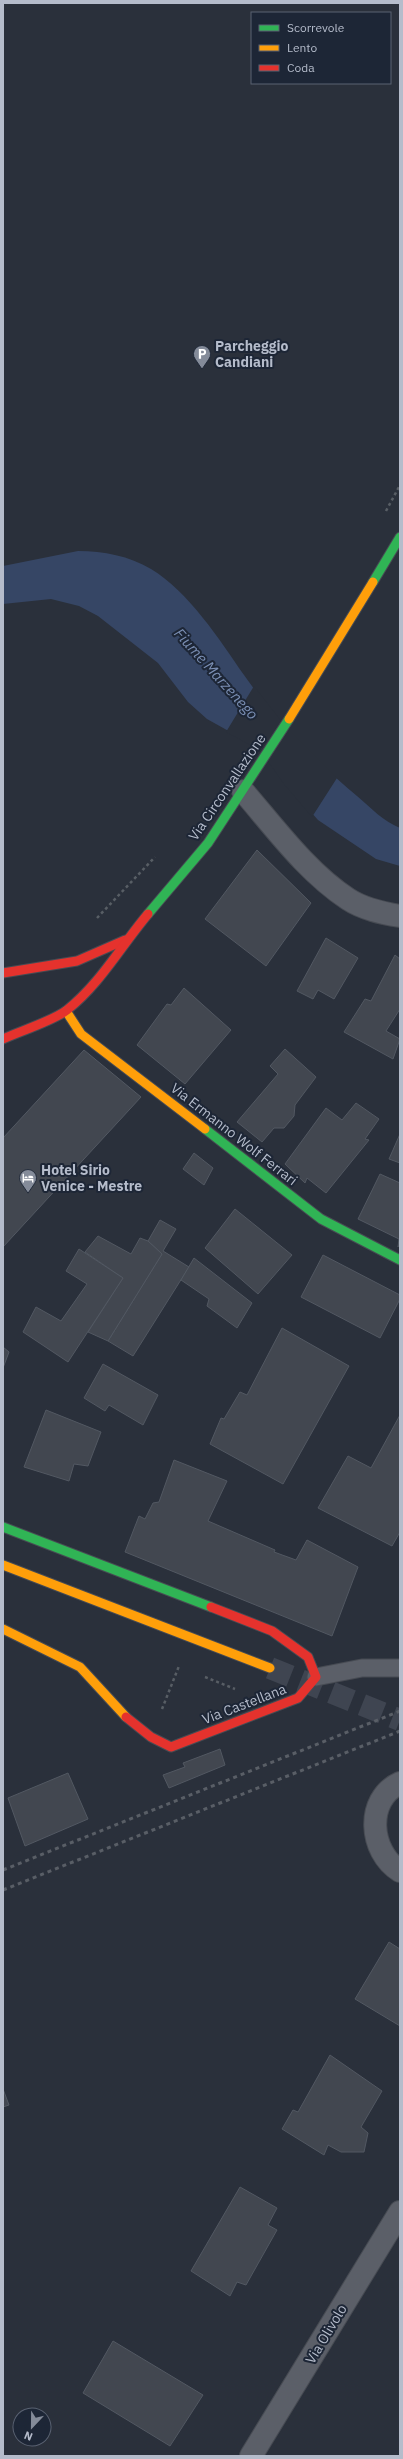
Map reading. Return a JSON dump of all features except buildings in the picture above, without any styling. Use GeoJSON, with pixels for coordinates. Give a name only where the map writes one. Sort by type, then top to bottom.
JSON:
{"type":"FeatureCollection","features":[{"type":"Feature","properties":{"kind":"street","name":"Via Circonvallazione"},"geometry":{"type":"LineString","coordinates":[[3,1039],[66,1012],[96,983],[126,940],[208,842],[243,791],[302,699],[400,537]]}},
{"type":"Feature","properties":{"kind":"street"},"geometry":{"type":"LineString","coordinates":[[243,791],[323,879],[349,900],[376,912],[400,916]]}},
{"type":"Feature","properties":{"kind":"street","name":"Via Circonvallazione"},"geometry":{"type":"LineString","coordinates":[[3,973],[77,961],[126,940]]}},
{"type":"Feature","properties":{"kind":"street","name":"Via Ermanno Wolf Ferrari"},"geometry":{"type":"LineString","coordinates":[[66,1012],[81,1034],[321,1220],[400,1260]]}},
{"type":"Feature","properties":{"kind":"street"},"geometry":{"type":"LineString","coordinates":[[3,1527],[59,1551],[272,1631],[308,1657],[316,1677]]}},
{"type":"Feature","properties":{"kind":"street","name":"Via Castellana"},"geometry":{"type":"LineString","coordinates":[[3,1565],[270,1668]]}},
{"type":"Feature","properties":{"kind":"street","name":"Via Castellana"},"geometry":{"type":"LineString","coordinates":[[3,1629],[80,1667],[129,1720],[151,1737],[171,1746],[228,1726],[298,1698],[316,1677]]}},
{"type":"Feature","properties":{"kind":"street"},"geometry":{"type":"LineString","coordinates":[[400,1783],[392,1787],[378,1803],[375,1825],[379,1848],[394,1867],[400,1871]]}},
{"type":"Feature","properties":{"kind":"street","name":"Via Olivolo"},"geometry":{"type":"LineString","coordinates":[[251,2456],[400,2212]]}},
{"type":"Feature","properties":{"kind":"lane"},"geometry":{"type":"LineString","coordinates":[[316,1677],[362,1668],[400,1668]]}},
{"type":"Feature","properties":{"kind":"path"},"geometry":{"type":"LineString","coordinates":[[95,921],[115,897]]}},
{"type":"Feature","properties":{"kind":"path"},"geometry":{"type":"LineString","coordinates":[[151,1737],[179,1666]]}},
{"type":"Feature","properties":{"kind":"water","name":"Fiume Marzenego"},"geometry":{"type":"Polygon","coordinates":[[[78,551],[107,553],[143,564],[178,590],[202,617],[256,692],[282,724],[311,754],[372,810],[388,822],[400,828],[400,866],[376,859],[318,820],[285,783],[261,749],[207,719],[188,702],[158,663],[98,616],[79,606],[51,599],[3,604],[3,566],[78,551]]]}},
{"type":"Feature","properties":{"kind":"pier"},"geometry":{"type":"Polygon","coordinates":[[[254,686],[285,726],[337,778],[312,817],[284,784],[260,750],[226,732],[254,686]]]}},
{"type":"Feature","properties":{"kind":"tunnel"},"geometry":{"type":"LineString","coordinates":[[270,1668],[400,1720]]}},
{"type":"Feature","properties":{"kind":"railway"},"geometry":{"type":"LineString","coordinates":[[3,1870],[400,1711]]}},
{"type":"Feature","properties":{"kind":"railway"},"geometry":{"type":"LineString","coordinates":[[3,1890],[400,1731]]}},
{"type":"Feature","properties":{"kind":"traffic: fast"},"geometry":{"type":"LineString","coordinates":[[373,582],[400,537]]}},
{"type":"Feature","properties":{"kind":"traffic: fast"},"geometry":{"type":"LineString","coordinates":[[148,914],[208,843],[289,719]]}},
{"type":"Feature","properties":{"kind":"traffic: fast"},"geometry":{"type":"LineString","coordinates":[[205,1129],[321,1219],[400,1260]]}},
{"type":"Feature","properties":{"kind":"traffic: fast"},"geometry":{"type":"LineString","coordinates":[[3,1527],[211,1607]]}},
{"type":"Feature","properties":{"kind":"traffic: slow"},"geometry":{"type":"LineString","coordinates":[[289,719],[373,582]]}},
{"type":"Feature","properties":{"kind":"traffic: slow"},"geometry":{"type":"LineString","coordinates":[[66,1011],[81,1034],[205,1129]]}},
{"type":"Feature","properties":{"kind":"traffic: slow"},"geometry":{"type":"LineString","coordinates":[[3,1565],[270,1668]]}},
{"type":"Feature","properties":{"kind":"traffic: slow"},"geometry":{"type":"LineString","coordinates":[[3,1629],[80,1667],[126,1717]]}},
{"type":"Feature","properties":{"kind":"traffic: jam"},"geometry":{"type":"LineString","coordinates":[[3,1039],[61,1014],[79,1000],[100,977],[148,914]]}},
{"type":"Feature","properties":{"kind":"traffic: jam"},"geometry":{"type":"LineString","coordinates":[[3,973],[77,961],[125,940]]}},
{"type":"Feature","properties":{"kind":"traffic: jam"},"geometry":{"type":"LineString","coordinates":[[126,1717],[151,1737],[171,1747],[298,1698],[316,1677],[308,1657],[272,1631],[211,1607]]}},
{"type":"Feature","properties":{"kind":"place","name":"Parcheggio Candiani"},"geometry":{"type":"Point","coordinates":[202,369]}},
{"type":"Feature","properties":{"kind":"place","name":"Hotel Sirio Venice - Mestre"},"geometry":{"type":"Point","coordinates":[28,1193]}}]}
